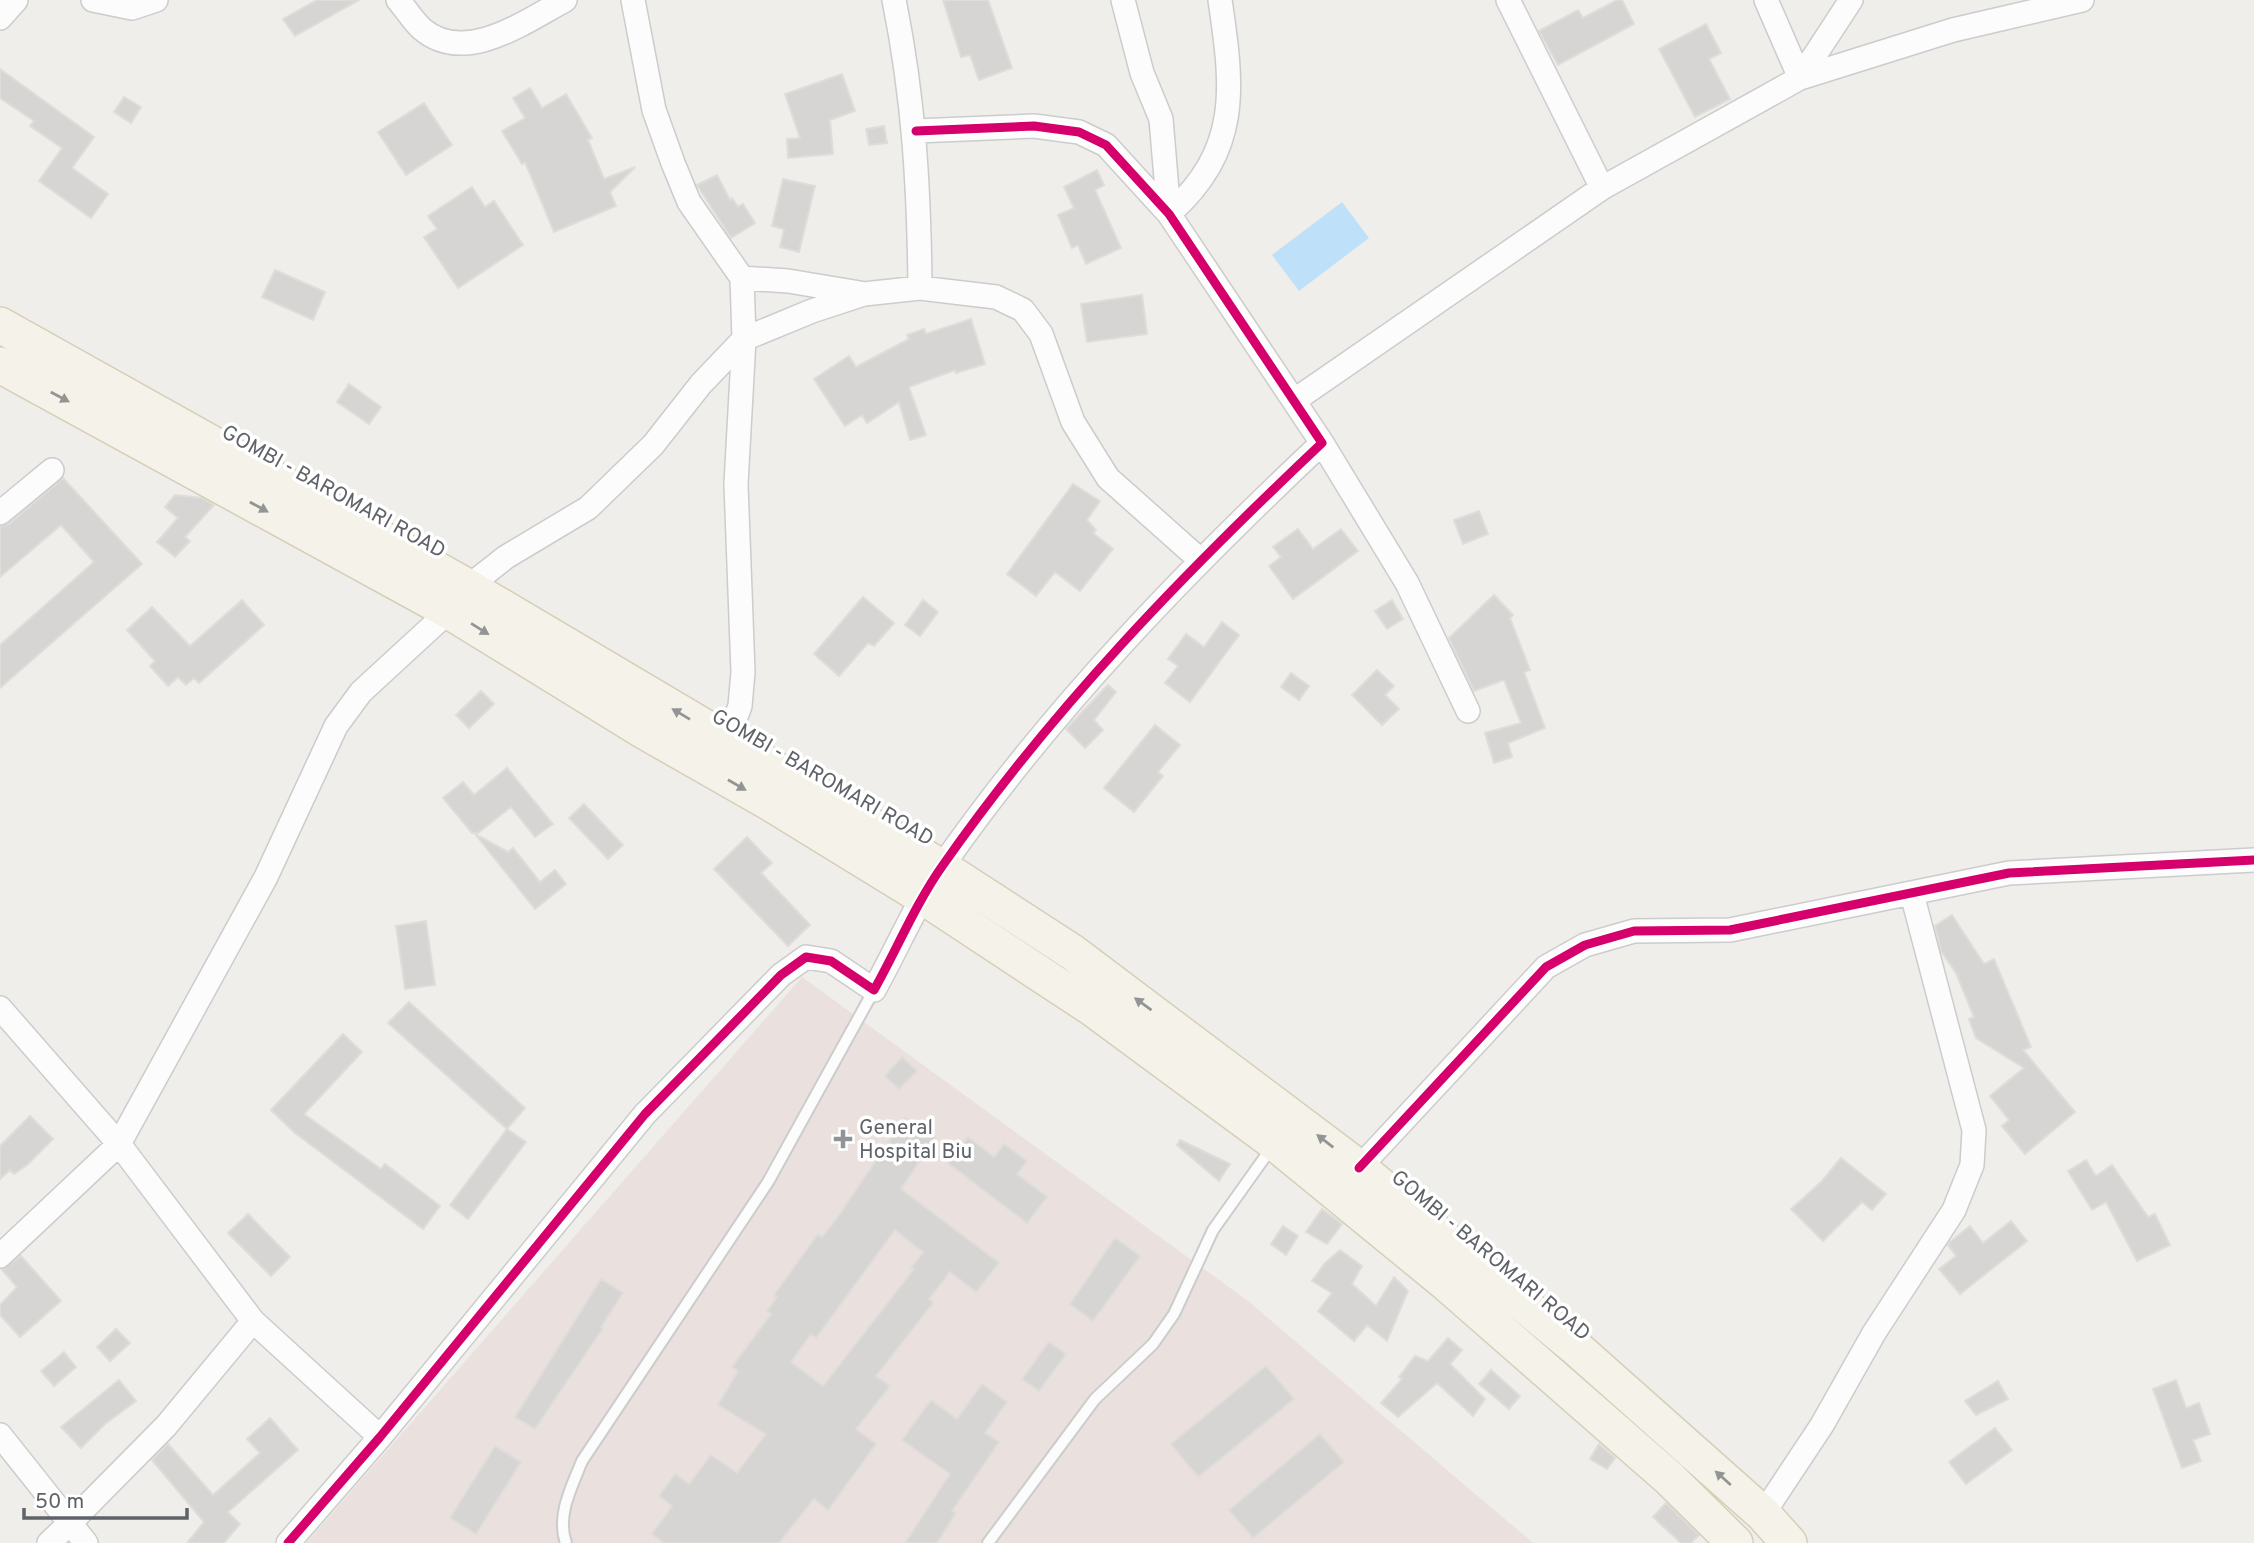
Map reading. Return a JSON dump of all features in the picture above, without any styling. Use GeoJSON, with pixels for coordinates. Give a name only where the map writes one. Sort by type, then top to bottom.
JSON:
{"type":"FeatureCollection","features":[{"type":"Feature","properties":{"kind":"main road","name":"GOMBI - BAROMARI ROAD"},"geometry":{"type":"LineString","coordinates":[[0,325],[459,599],[1092,1008],[1275,1143],[1446,1283],[1669,1478],[1735,1543]]}},
{"type":"Feature","properties":{"kind":"main road","name":"GOMBI - BAROMARI ROAD"},"geometry":{"type":"LineString","coordinates":[[0,365],[459,599],[727,741],[942,867],[1072,952],[1359,1168],[1575,1347],[1763,1514],[1789,1543]]}},
{"type":"Feature","properties":{"kind":"street"},"geometry":{"type":"LineString","coordinates":[[0,18],[16,0]]}},
{"type":"Feature","properties":{"kind":"street"},"geometry":{"type":"LineString","coordinates":[[93,0],[132,8],[156,0]]}},
{"type":"Feature","properties":{"kind":"street"},"geometry":{"type":"LineString","coordinates":[[398,0],[423,30],[451,43],[494,39],[565,0]]}},
{"type":"Feature","properties":{"kind":"street"},"geometry":{"type":"LineString","coordinates":[[633,0],[654,110],[673,163],[690,202],[742,278],[744,340],[736,484],[743,672],[740,706],[727,741]]}},
{"type":"Feature","properties":{"kind":"street"},"geometry":{"type":"LineString","coordinates":[[894,0],[909,73],[916,131],[920,288]]}},
{"type":"Feature","properties":{"kind":"street"},"geometry":{"type":"LineString","coordinates":[[1123,0],[1142,74],[1161,118],[1168,214]]}},
{"type":"Feature","properties":{"kind":"street"},"geometry":{"type":"LineString","coordinates":[[1168,214],[1188,197],[1211,167],[1226,127],[1228,57],[1220,0]]}},
{"type":"Feature","properties":{"kind":"street"},"geometry":{"type":"LineString","coordinates":[[1508,0],[1602,188]]}},
{"type":"Feature","properties":{"kind":"street"},"geometry":{"type":"LineString","coordinates":[[1766,0],[1800,78]]}},
{"type":"Feature","properties":{"kind":"street"},"geometry":{"type":"LineString","coordinates":[[1800,78],[1851,0]]}},
{"type":"Feature","properties":{"kind":"street"},"geometry":{"type":"LineString","coordinates":[[1295,400],[1602,188],[1800,78],[1953,30],[2081,0]]}},
{"type":"Feature","properties":{"kind":"street"},"geometry":{"type":"LineString","coordinates":[[916,131],[1034,126],[1079,132],[1106,145],[1168,214],[1295,400],[1407,583],[1468,711]]}},
{"type":"Feature","properties":{"kind":"street"},"geometry":{"type":"LineString","coordinates":[[742,278],[788,281],[864,294]]}},
{"type":"Feature","properties":{"kind":"street"},"geometry":{"type":"LineString","coordinates":[[0,1256],[119,1144],[266,877],[336,726],[361,692],[506,557],[588,508],[653,445],[701,384],[744,340],[812,311],[864,294],[920,288],[996,297],[1023,310],[1041,334],[1073,422],[1108,478],[1199,559]]}},
{"type":"Feature","properties":{"kind":"street"},"geometry":{"type":"LineString","coordinates":[[288,1543],[380,1437],[645,1114],[781,975],[806,957],[831,961],[874,990],[942,867],[1007,779],[1090,678],[1199,559],[1322,443]]}},
{"type":"Feature","properties":{"kind":"street"},"geometry":{"type":"LineString","coordinates":[[0,513],[52,470]]}},
{"type":"Feature","properties":{"kind":"street"},"geometry":{"type":"LineString","coordinates":[[1359,1168],[1546,967],[1585,945],[1634,931],[1730,930],[2010,873],[2254,860]]}},
{"type":"Feature","properties":{"kind":"street"},"geometry":{"type":"LineString","coordinates":[[1763,1514],[1822,1425],[1874,1333],[1954,1210],[1972,1165],[1974,1130],[1912,894]]}},
{"type":"Feature","properties":{"kind":"street"},"geometry":{"type":"LineString","coordinates":[[0,1008],[119,1144],[253,1321],[380,1437]]}},
{"type":"Feature","properties":{"kind":"street"},"geometry":{"type":"LineString","coordinates":[[49,1543],[166,1426],[253,1321]]}},
{"type":"Feature","properties":{"kind":"street"},"geometry":{"type":"LineString","coordinates":[[0,1435],[86,1543]]}},
{"type":"Feature","properties":{"kind":"lane"},"geometry":{"type":"LineString","coordinates":[[566,1543],[562,1532],[567,1496],[582,1461],[768,1182],[874,990]]}},
{"type":"Feature","properties":{"kind":"lane"},"geometry":{"type":"LineString","coordinates":[[988,1543],[1095,1399],[1153,1345],[1174,1314],[1213,1230],[1275,1143]]}},
{"type":"Feature","properties":{"kind":"shaded area","name":"General Hospital Biu"},"geometry":{"type":"Polygon","coordinates":[[[802,977],[1248,1301],[1533,1543],[306,1543],[802,977]]]}},
{"type":"Feature","properties":{"kind":"water"},"geometry":{"type":"Polygon","coordinates":[[[1342,202],[1369,238],[1299,291],[1272,255],[1342,202]]]}},
{"type":"Feature","properties":{"kind":"building"},"geometry":{"type":"Polygon","coordinates":[[[317,0],[359,0],[295,36],[283,19],[317,0]]]}},
{"type":"Feature","properties":{"kind":"building"},"geometry":{"type":"Polygon","coordinates":[[[943,0],[988,0],[1012,68],[979,80],[970,55],[961,57],[943,0]]]}},
{"type":"Feature","properties":{"kind":"building"},"geometry":{"type":"Polygon","coordinates":[[[1622,0],[1634,24],[1558,65],[1539,31],[1578,10],[1583,18],[1622,0]]]}},
{"type":"Feature","properties":{"kind":"building"},"geometry":{"type":"Polygon","coordinates":[[[1706,24],[1721,53],[1709,59],[1730,99],[1695,117],[1659,49],[1706,24]]]}},
{"type":"Feature","properties":{"kind":"building"},"geometry":{"type":"Polygon","coordinates":[[[0,69],[94,137],[72,168],[108,194],[91,218],[39,181],[62,148],[30,126],[34,121],[0,98],[0,69]]]}},
{"type":"Feature","properties":{"kind":"building"},"geometry":{"type":"Polygon","coordinates":[[[842,74],[855,111],[830,120],[833,154],[788,158],[787,139],[800,138],[785,94],[842,74]]]}},
{"type":"Feature","properties":{"kind":"building"},"geometry":{"type":"Polygon","coordinates":[[[530,88],[542,108],[566,94],[592,138],[588,140],[604,179],[635,167],[610,192],[616,206],[554,232],[525,162],[522,164],[502,131],[525,118],[513,98],[530,88]]]}},
{"type":"Feature","properties":{"kind":"building"},"geometry":{"type":"Polygon","coordinates":[[[124,97],[141,107],[131,123],[114,112],[124,97]]]}},
{"type":"Feature","properties":{"kind":"building"},"geometry":{"type":"Polygon","coordinates":[[[424,103],[452,145],[406,175],[378,132],[424,103]]]}},
{"type":"Feature","properties":{"kind":"building"},"geometry":{"type":"Polygon","coordinates":[[[884,126],[887,143],[869,145],[866,129],[884,126]]]}},
{"type":"Feature","properties":{"kind":"building"},"geometry":{"type":"Polygon","coordinates":[[[1097,170],[1104,185],[1095,190],[1121,248],[1086,264],[1078,245],[1072,248],[1058,215],[1074,208],[1064,187],[1097,170]]]}},
{"type":"Feature","properties":{"kind":"building"},"geometry":{"type":"Polygon","coordinates":[[[717,175],[730,200],[732,198],[738,207],[743,204],[755,223],[731,238],[697,185],[717,175]]]}},
{"type":"Feature","properties":{"kind":"building"},"geometry":{"type":"Polygon","coordinates":[[[783,179],[815,186],[799,252],[780,247],[784,229],[772,226],[783,179]]]}},
{"type":"Feature","properties":{"kind":"building"},"geometry":{"type":"Polygon","coordinates":[[[472,187],[485,207],[494,201],[523,245],[458,288],[424,237],[437,229],[428,216],[472,187]]]}},
{"type":"Feature","properties":{"kind":"building"},"geometry":{"type":"Polygon","coordinates":[[[275,270],[325,292],[313,320],[262,297],[275,270]]]}},
{"type":"Feature","properties":{"kind":"building"},"geometry":{"type":"Polygon","coordinates":[[[1142,295],[1147,334],[1087,342],[1081,304],[1142,295]]]}},
{"type":"Feature","properties":{"kind":"building"},"geometry":{"type":"Polygon","coordinates":[[[971,319],[985,364],[956,373],[955,370],[909,387],[926,435],[910,440],[899,402],[867,423],[862,415],[845,426],[814,379],[849,356],[856,367],[909,339],[907,335],[924,329],[926,334],[971,319]]]}},
{"type":"Feature","properties":{"kind":"building"},"geometry":{"type":"Polygon","coordinates":[[[349,384],[381,407],[369,424],[337,402],[349,384]]]}},
{"type":"Feature","properties":{"kind":"building"},"geometry":{"type":"Polygon","coordinates":[[[63,478],[142,564],[0,688],[0,645],[94,562],[61,525],[0,577],[0,527],[9,524],[63,478]]]}},
{"type":"Feature","properties":{"kind":"building"},"geometry":{"type":"Polygon","coordinates":[[[1073,484],[1100,501],[1087,520],[1096,530],[1093,533],[1113,549],[1080,591],[1055,572],[1036,596],[1007,574],[1073,484]]]}},
{"type":"Feature","properties":{"kind":"building"},"geometry":{"type":"Polygon","coordinates":[[[175,495],[202,498],[214,505],[185,537],[190,541],[175,557],[157,542],[178,518],[165,507],[175,495]]]}},
{"type":"Feature","properties":{"kind":"building"},"geometry":{"type":"Polygon","coordinates":[[[1479,511],[1488,534],[1463,544],[1454,520],[1479,511]]]}},
{"type":"Feature","properties":{"kind":"building"},"geometry":{"type":"Polygon","coordinates":[[[1298,529],[1313,549],[1341,529],[1358,551],[1293,599],[1269,566],[1281,557],[1273,547],[1298,529]]]}},
{"type":"Feature","properties":{"kind":"building"},"geometry":{"type":"Polygon","coordinates":[[[1494,595],[1513,615],[1510,618],[1530,670],[1524,672],[1545,728],[1508,743],[1512,757],[1494,763],[1485,733],[1521,723],[1504,680],[1474,691],[1449,638],[1494,595]]]}},
{"type":"Feature","properties":{"kind":"building"},"geometry":{"type":"Polygon","coordinates":[[[863,597],[894,623],[874,646],[868,643],[839,676],[814,654],[863,597]]]}},
{"type":"Feature","properties":{"kind":"building"},"geometry":{"type":"Polygon","coordinates":[[[242,600],[264,625],[199,683],[194,678],[186,685],[178,677],[168,686],[150,666],[155,661],[127,630],[152,607],[190,646],[242,600]]]}},
{"type":"Feature","properties":{"kind":"building"},"geometry":{"type":"Polygon","coordinates":[[[923,600],[938,612],[920,636],[905,625],[923,600]]]}},
{"type":"Feature","properties":{"kind":"building"},"geometry":{"type":"Polygon","coordinates":[[[1392,600],[1403,619],[1387,629],[1375,611],[1392,600]]]}},
{"type":"Feature","properties":{"kind":"building"},"geometry":{"type":"Polygon","coordinates":[[[1222,622],[1239,635],[1190,702],[1165,683],[1178,666],[1168,659],[1186,634],[1204,647],[1222,622]]]}},
{"type":"Feature","properties":{"kind":"building"},"geometry":{"type":"Polygon","coordinates":[[[1377,670],[1394,686],[1385,695],[1399,709],[1382,725],[1352,695],[1377,670]]]}},
{"type":"Feature","properties":{"kind":"building"},"geometry":{"type":"Polygon","coordinates":[[[1291,673],[1309,686],[1299,700],[1281,687],[1291,673]]]}},
{"type":"Feature","properties":{"kind":"building"},"geometry":{"type":"Polygon","coordinates":[[[1108,685],[1116,692],[1094,720],[1103,730],[1085,748],[1066,729],[1108,685]]]}},
{"type":"Feature","properties":{"kind":"building"},"geometry":{"type":"Polygon","coordinates":[[[481,691],[494,704],[469,728],[456,715],[481,691]]]}},
{"type":"Feature","properties":{"kind":"building"},"geometry":{"type":"Polygon","coordinates":[[[1155,725],[1180,745],[1158,772],[1163,776],[1134,812],[1104,788],[1155,725]]]}},
{"type":"Feature","properties":{"kind":"building"},"geometry":{"type":"Polygon","coordinates":[[[507,768],[553,824],[535,837],[511,807],[478,833],[472,833],[443,798],[463,782],[474,795],[507,768]]]}},
{"type":"Feature","properties":{"kind":"building"},"geometry":{"type":"Polygon","coordinates":[[[584,804],[623,845],[608,859],[569,818],[584,804]]]}},
{"type":"Feature","properties":{"kind":"building"},"geometry":{"type":"Polygon","coordinates":[[[475,834],[508,852],[513,848],[540,882],[555,870],[566,884],[535,909],[475,834]]]}},
{"type":"Feature","properties":{"kind":"building"},"geometry":{"type":"Polygon","coordinates":[[[747,837],[772,863],[761,873],[810,925],[788,946],[714,869],[747,837]]]}},
{"type":"Feature","properties":{"kind":"building"},"geometry":{"type":"Polygon","coordinates":[[[1952,915],[1984,964],[1994,959],[2031,1047],[2023,1050],[2075,1112],[2025,1154],[2002,1126],[2009,1120],[1990,1096],[2024,1068],[1976,1038],[1969,1019],[1974,1017],[1956,973],[1941,951],[1935,926],[1952,915]]]}},
{"type":"Feature","properties":{"kind":"building"},"geometry":{"type":"Polygon","coordinates":[[[426,921],[435,985],[405,989],[396,926],[426,921]]]}},
{"type":"Feature","properties":{"kind":"building"},"geometry":{"type":"Polygon","coordinates":[[[409,1002],[525,1108],[507,1129],[388,1023],[409,1002]]]}},
{"type":"Feature","properties":{"kind":"building"},"geometry":{"type":"Polygon","coordinates":[[[343,1034],[362,1052],[304,1114],[381,1169],[385,1164],[440,1206],[423,1229],[295,1133],[271,1110],[343,1034]]]}},
{"type":"Feature","properties":{"kind":"building"},"geometry":{"type":"Polygon","coordinates":[[[902,1057],[917,1071],[899,1089],[885,1076],[902,1057]]]}},
{"type":"Feature","properties":{"kind":"building"},"geometry":{"type":"Polygon","coordinates":[[[30,1116],[53,1139],[27,1165],[14,1174],[10,1170],[0,1179],[0,1146],[30,1116]]]}},
{"type":"Feature","properties":{"kind":"building"},"geometry":{"type":"Polygon","coordinates":[[[905,1118],[935,1138],[901,1189],[999,1263],[976,1292],[950,1272],[929,1299],[933,1303],[876,1376],[890,1386],[856,1429],[876,1444],[828,1510],[814,1499],[779,1543],[664,1543],[652,1534],[672,1506],[659,1496],[675,1474],[689,1484],[711,1455],[737,1473],[766,1434],[718,1405],[738,1371],[732,1367],[771,1314],[767,1311],[777,1297],[774,1295],[818,1234],[822,1237],[905,1118]],[[895,1230],[816,1338],[811,1334],[791,1362],[823,1386],[914,1269],[911,1268],[923,1252],[895,1230]]]}},
{"type":"Feature","properties":{"kind":"building"},"geometry":{"type":"Polygon","coordinates":[[[507,1129],[526,1142],[468,1219],[450,1205],[507,1129]]]}},
{"type":"Feature","properties":{"kind":"building"},"geometry":{"type":"Polygon","coordinates":[[[968,1137],[994,1157],[1004,1144],[1027,1161],[1017,1174],[1047,1197],[1027,1223],[948,1163],[968,1137]]]}},
{"type":"Feature","properties":{"kind":"building"},"geometry":{"type":"Polygon","coordinates":[[[1180,1140],[1230,1164],[1219,1181],[1177,1145],[1180,1140]]]}},
{"type":"Feature","properties":{"kind":"building"},"geometry":{"type":"Polygon","coordinates":[[[1841,1158],[1886,1194],[1872,1210],[1862,1202],[1823,1241],[1791,1209],[1822,1181],[1841,1158]]]}},
{"type":"Feature","properties":{"kind":"building"},"geometry":{"type":"Polygon","coordinates":[[[2086,1160],[2096,1176],[2112,1165],[2148,1217],[2155,1214],[2170,1245],[2137,1261],[2106,1202],[2092,1210],[2068,1171],[2086,1160]]]}},
{"type":"Feature","properties":{"kind":"building"},"geometry":{"type":"Polygon","coordinates":[[[1322,1209],[1342,1224],[1327,1244],[1306,1232],[1322,1209]]]}},
{"type":"Feature","properties":{"kind":"building"},"geometry":{"type":"Polygon","coordinates":[[[248,1214],[290,1257],[271,1276],[228,1233],[248,1214]]]}},
{"type":"Feature","properties":{"kind":"building"},"geometry":{"type":"Polygon","coordinates":[[[2011,1221],[2027,1241],[1960,1294],[1939,1269],[1956,1256],[1948,1245],[1950,1242],[1970,1226],[1983,1243],[2011,1221]]]}},
{"type":"Feature","properties":{"kind":"building"},"geometry":{"type":"Polygon","coordinates":[[[1283,1226],[1298,1236],[1286,1255],[1271,1244],[1283,1226]]]}},
{"type":"Feature","properties":{"kind":"building"},"geometry":{"type":"Polygon","coordinates":[[[1115,1238],[1140,1256],[1093,1321],[1070,1304],[1115,1238]]]}},
{"type":"Feature","properties":{"kind":"building"},"geometry":{"type":"Polygon","coordinates":[[[1340,1250],[1362,1266],[1352,1284],[1376,1306],[1394,1277],[1408,1291],[1387,1341],[1367,1325],[1354,1341],[1318,1311],[1332,1293],[1312,1281],[1325,1263],[1340,1250]]]}},
{"type":"Feature","properties":{"kind":"building"},"geometry":{"type":"Polygon","coordinates":[[[21,1256],[61,1301],[20,1337],[0,1315],[0,1305],[17,1287],[2,1270],[21,1256]]]}},
{"type":"Feature","properties":{"kind":"building"},"geometry":{"type":"Polygon","coordinates":[[[601,1279],[623,1293],[601,1327],[603,1328],[535,1429],[515,1417],[601,1279]]]}},
{"type":"Feature","properties":{"kind":"building"},"geometry":{"type":"Polygon","coordinates":[[[116,1329],[130,1343],[110,1361],[97,1347],[116,1329]]]}},
{"type":"Feature","properties":{"kind":"building"},"geometry":{"type":"Polygon","coordinates":[[[1448,1338],[1462,1350],[1450,1364],[1485,1399],[1473,1416],[1437,1383],[1398,1417],[1381,1403],[1402,1379],[1399,1377],[1415,1356],[1428,1361],[1448,1338]]]}},
{"type":"Feature","properties":{"kind":"building"},"geometry":{"type":"Polygon","coordinates":[[[1049,1342],[1066,1354],[1039,1391],[1022,1379],[1049,1342]]]}},
{"type":"Feature","properties":{"kind":"building"},"geometry":{"type":"Polygon","coordinates":[[[64,1352],[76,1367],[54,1386],[41,1371],[64,1352]]]}},
{"type":"Feature","properties":{"kind":"building"},"geometry":{"type":"Polygon","coordinates":[[[1266,1366],[1294,1399],[1198,1477],[1171,1444],[1266,1366]]]}},
{"type":"Feature","properties":{"kind":"building"},"geometry":{"type":"Polygon","coordinates":[[[1491,1370],[1520,1396],[1509,1409],[1479,1384],[1491,1370]]]}},
{"type":"Feature","properties":{"kind":"building"},"geometry":{"type":"Polygon","coordinates":[[[119,1380],[136,1401],[105,1424],[81,1448],[61,1427],[119,1380]]]}},
{"type":"Feature","properties":{"kind":"building"},"geometry":{"type":"Polygon","coordinates":[[[2176,1380],[2186,1408],[2199,1403],[2210,1434],[2193,1440],[2201,1461],[2182,1468],[2153,1389],[2176,1380]]]}},
{"type":"Feature","properties":{"kind":"building"},"geometry":{"type":"Polygon","coordinates":[[[1998,1381],[2008,1399],[1976,1415],[1965,1401],[1998,1381]]]}},
{"type":"Feature","properties":{"kind":"building"},"geometry":{"type":"Polygon","coordinates":[[[982,1384],[1007,1402],[985,1433],[999,1442],[952,1511],[956,1513],[937,1543],[905,1543],[950,1474],[902,1440],[931,1400],[957,1419],[982,1384]]]}},
{"type":"Feature","properties":{"kind":"building"},"geometry":{"type":"Polygon","coordinates":[[[270,1418],[298,1450],[228,1512],[240,1524],[224,1543],[187,1543],[204,1522],[152,1460],[168,1444],[213,1495],[260,1453],[247,1439],[270,1418]]]}},
{"type":"Feature","properties":{"kind":"building"},"geometry":{"type":"Polygon","coordinates":[[[1995,1428],[2012,1450],[1966,1484],[1949,1462],[1995,1428]]]}},
{"type":"Feature","properties":{"kind":"building"},"geometry":{"type":"Polygon","coordinates":[[[1320,1434],[1344,1462],[1253,1538],[1229,1510],[1320,1434]]]}},
{"type":"Feature","properties":{"kind":"building"},"geometry":{"type":"Polygon","coordinates":[[[1599,1444],[1615,1458],[1607,1469],[1590,1459],[1599,1444]]]}},
{"type":"Feature","properties":{"kind":"building"},"geometry":{"type":"Polygon","coordinates":[[[495,1446],[521,1462],[476,1534],[450,1518],[495,1446]]]}},
{"type":"Feature","properties":{"kind":"building"},"geometry":{"type":"Polygon","coordinates":[[[1666,1503],[1699,1535],[1691,1543],[1681,1543],[1653,1517],[1666,1503]]]}},
{"type":"Feature","properties":{"kind":"cycle path"},"geometry":{"type":"LineString","coordinates":[[288,1543],[380,1437],[645,1114],[781,975],[806,957],[831,961],[874,990],[915,910],[943,865],[985,807],[1074,697],[1170,593],[1322,443],[1169,214],[1106,145],[1079,132],[1034,126],[916,131]]}},
{"type":"Feature","properties":{"kind":"cycle path"},"geometry":{"type":"LineString","coordinates":[[1359,1168],[1546,967],[1585,945],[1634,931],[1730,930],[2009,873],[2254,860]]}},
{"type":"Feature","properties":{"kind":"place","name":"General Hospital Biu"},"geometry":{"type":"Point","coordinates":[843,1139]}}]}
